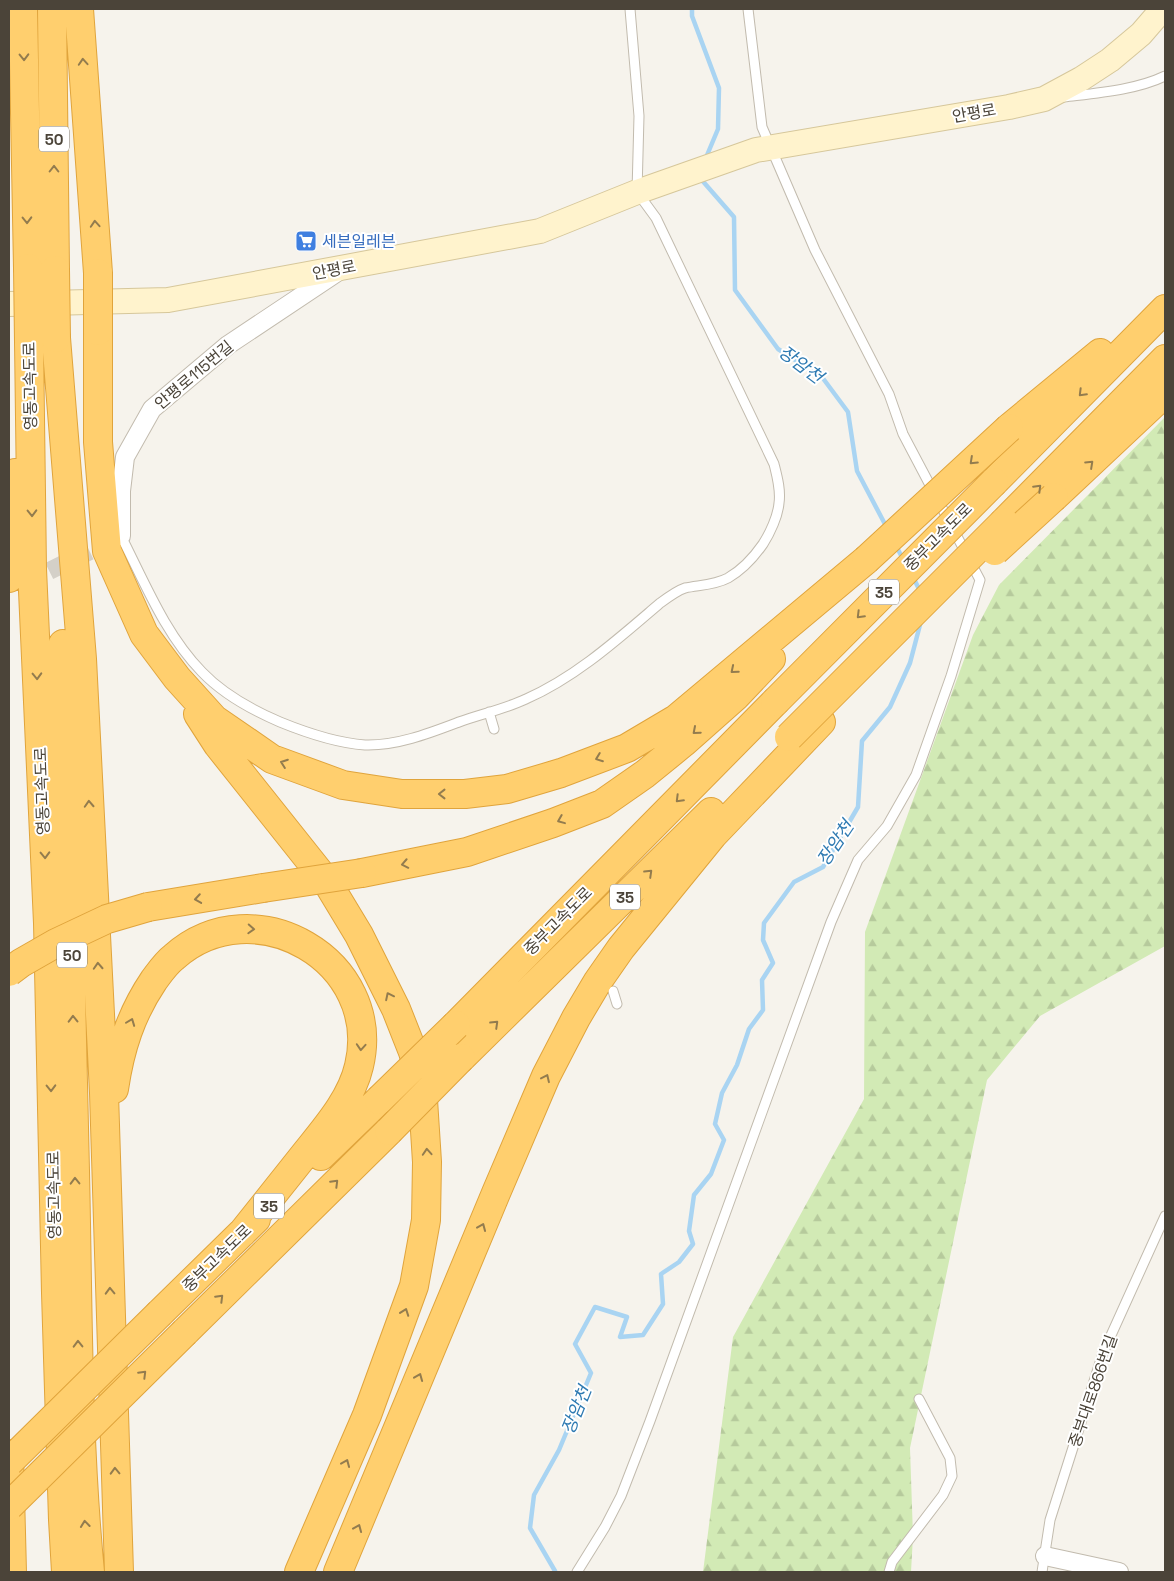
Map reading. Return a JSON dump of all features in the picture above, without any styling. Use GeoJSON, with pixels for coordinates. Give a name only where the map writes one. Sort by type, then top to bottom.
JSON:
{"type":"FeatureCollection","features":[{"type":"Feature","properties":{"kind":"highway","name":"영동고속도로"},"geometry":{"type":"LineString","coordinates":[[23,9],[32,569],[48,923],[56,1303],[66,1572]]}},
{"type":"Feature","properties":{"kind":"highway","name":"영동고속도로"},"geometry":{"type":"LineString","coordinates":[[52,9],[57,439],[71,930],[79,1386],[84,1515],[90,1572]]}},
{"type":"Feature","properties":{"kind":"highway"},"geometry":{"type":"LineString","coordinates":[[79,9],[98,273],[98,442],[107,551],[144,634],[177,678],[214,719],[272,759],[343,784],[402,794],[465,794],[507,789],[561,773],[627,748],[676,718],[866,560],[1009,428],[1165,296]]}},
{"type":"Feature","properties":{"kind":"highway","name":"중부고속도로"},"geometry":{"type":"LineString","coordinates":[[9,1462],[456,1025],[1165,309]]}},
{"type":"Feature","properties":{"kind":"highway"},"geometry":{"type":"LineString","coordinates":[[56,338],[82,659],[104,1093],[119,1572]]}},
{"type":"Feature","properties":{"kind":"highway"},"geometry":{"type":"LineString","coordinates":[[9,578],[13,493],[29,342]]}},
{"type":"Feature","properties":{"kind":"highway","name":"중부고속도로"},"geometry":{"type":"LineString","coordinates":[[9,1506],[461,1058],[789,737],[1165,359]]}},
{"type":"Feature","properties":{"kind":"highway"},"geometry":{"type":"LineString","coordinates":[[338,1572],[546,1076],[576,1018],[598,981],[621,948],[713,835],[904,635],[1165,393]]}},
{"type":"Feature","properties":{"kind":"highway"},"geometry":{"type":"LineString","coordinates":[[9,972],[56,943],[107,919],[148,907],[362,872],[467,852],[602,804],[645,774],[736,696],[866,560]]}},
{"type":"Feature","properties":{"kind":"highway"},"geometry":{"type":"LineString","coordinates":[[164,661],[218,745],[327,882],[359,936],[396,1010],[413,1052],[422,1084],[428,1162],[426,1220],[414,1286],[367,1415],[299,1572]]}},
{"type":"Feature","properties":{"kind":"highway"},"geometry":{"type":"LineString","coordinates":[[106,1155],[118,1062],[132,1019],[145,994],[173,957],[203,938],[239,928],[278,933],[300,942],[320,955],[336,970],[355,1001],[361,1020],[362,1033],[359,1066],[345,1099],[331,1120],[242,1233]]}},
{"type":"Feature","properties":{"kind":"highway"},"geometry":{"type":"LineString","coordinates":[[9,1454],[12,1572]]}},
{"type":"Feature","properties":{"kind":"street","name":"안평로"},"geometry":{"type":"LineString","coordinates":[[9,304],[168,300],[540,231],[644,190],[764,149],[1008,108],[1044,99],[1081,79],[1110,60],[1141,34],[1161,9]]}},
{"type":"Feature","properties":{"kind":"street","name":"안평로115번길"},"geometry":{"type":"LineString","coordinates":[[121,536],[121,491],[125,457],[152,409],[228,345],[346,266]]}},
{"type":"Feature","properties":{"kind":"street"},"geometry":{"type":"LineString","coordinates":[[1043,1564],[1119,1572]]}},
{"type":"Feature","properties":{"kind":"lane"},"geometry":{"type":"LineString","coordinates":[[121,536],[163,619],[182,649],[203,673],[232,697],[262,714],[298,729],[335,741],[366,745],[397,742],[428,734],[526,700],[564,679],[603,651],[666,598],[683,589],[707,585],[728,578],[747,564],[764,543],[773,522],[779,503],[778,480],[774,464],[644,190],[630,9]]}},
{"type":"Feature","properties":{"kind":"lane"},"geometry":{"type":"LineString","coordinates":[[577,1572],[605,1527],[624,1488],[831,922],[850,877],[858,860],[887,826],[916,775],[951,676],[980,580],[903,434],[889,394],[764,149],[748,9]]}},
{"type":"Feature","properties":{"kind":"lane"},"geometry":{"type":"LineString","coordinates":[[1044,99],[1100,92],[1154,81],[1165,76]]}},
{"type":"Feature","properties":{"kind":"lane"},"geometry":{"type":"LineString","coordinates":[[489,712],[494,729]]}},
{"type":"Feature","properties":{"kind":"lane"},"geometry":{"type":"LineString","coordinates":[[613,991],[617,1004]]}},
{"type":"Feature","properties":{"kind":"lane","name":"중부대로866번길"},"geometry":{"type":"LineString","coordinates":[[1043,1564],[1050,1520],[1103,1353],[1165,1216]]}},
{"type":"Feature","properties":{"kind":"lane"},"geometry":{"type":"LineString","coordinates":[[889,1572],[892,1562],[943,1495],[952,1476],[950,1458],[919,1399]]}},
{"type":"Feature","properties":{"kind":"green space"},"geometry":{"type":"Polygon","coordinates":[[[1165,417],[1165,946],[1040,1016],[987,1080],[910,1448],[913,1536],[911,1572],[703,1572],[733,1337],[864,1099],[865,932],[973,635],[999,585],[1165,417]]]}},
{"type":"Feature","properties":{"kind":"waterway","name":"장암천"},"geometry":{"type":"LineString","coordinates":[[692,9],[692,16],[719,88],[718,129],[705,160]]}},
{"type":"Feature","properties":{"kind":"waterway","name":"장암천"},"geometry":{"type":"LineString","coordinates":[[700,178],[734,217],[735,290],[778,349],[822,377],[848,412],[857,471],[887,528]]}},
{"type":"Feature","properties":{"kind":"waterway","name":"장암천"},"geometry":{"type":"LineString","coordinates":[[895,544],[903,559]]}},
{"type":"Feature","properties":{"kind":"waterway","name":"장암천"},"geometry":{"type":"LineString","coordinates":[[913,577],[921,593]]}},
{"type":"Feature","properties":{"kind":"waterway","name":"장암천"},"geometry":{"type":"LineString","coordinates":[[554,1572],[530,1528],[534,1495],[559,1450],[591,1373],[575,1344],[595,1307],[627,1317],[620,1337],[643,1335],[663,1304],[661,1274],[679,1262],[693,1244],[689,1231],[694,1195],[711,1174],[724,1140],[715,1124],[722,1093],[737,1065],[749,1029],[763,1010],[762,980],[773,963],[763,940],[764,923],[794,882],[823,867],[858,807],[862,741],[890,707],[910,663],[921,621]]}},
{"type":"Feature","properties":{"kind":"tunnel"},"geometry":{"type":"LineString","coordinates":[[25,583],[114,539]]}},
{"type":"Feature","properties":{"kind":"place","name":"세븐일레븐"},"geometry":{"type":"Point","coordinates":[306,241]}}]}
